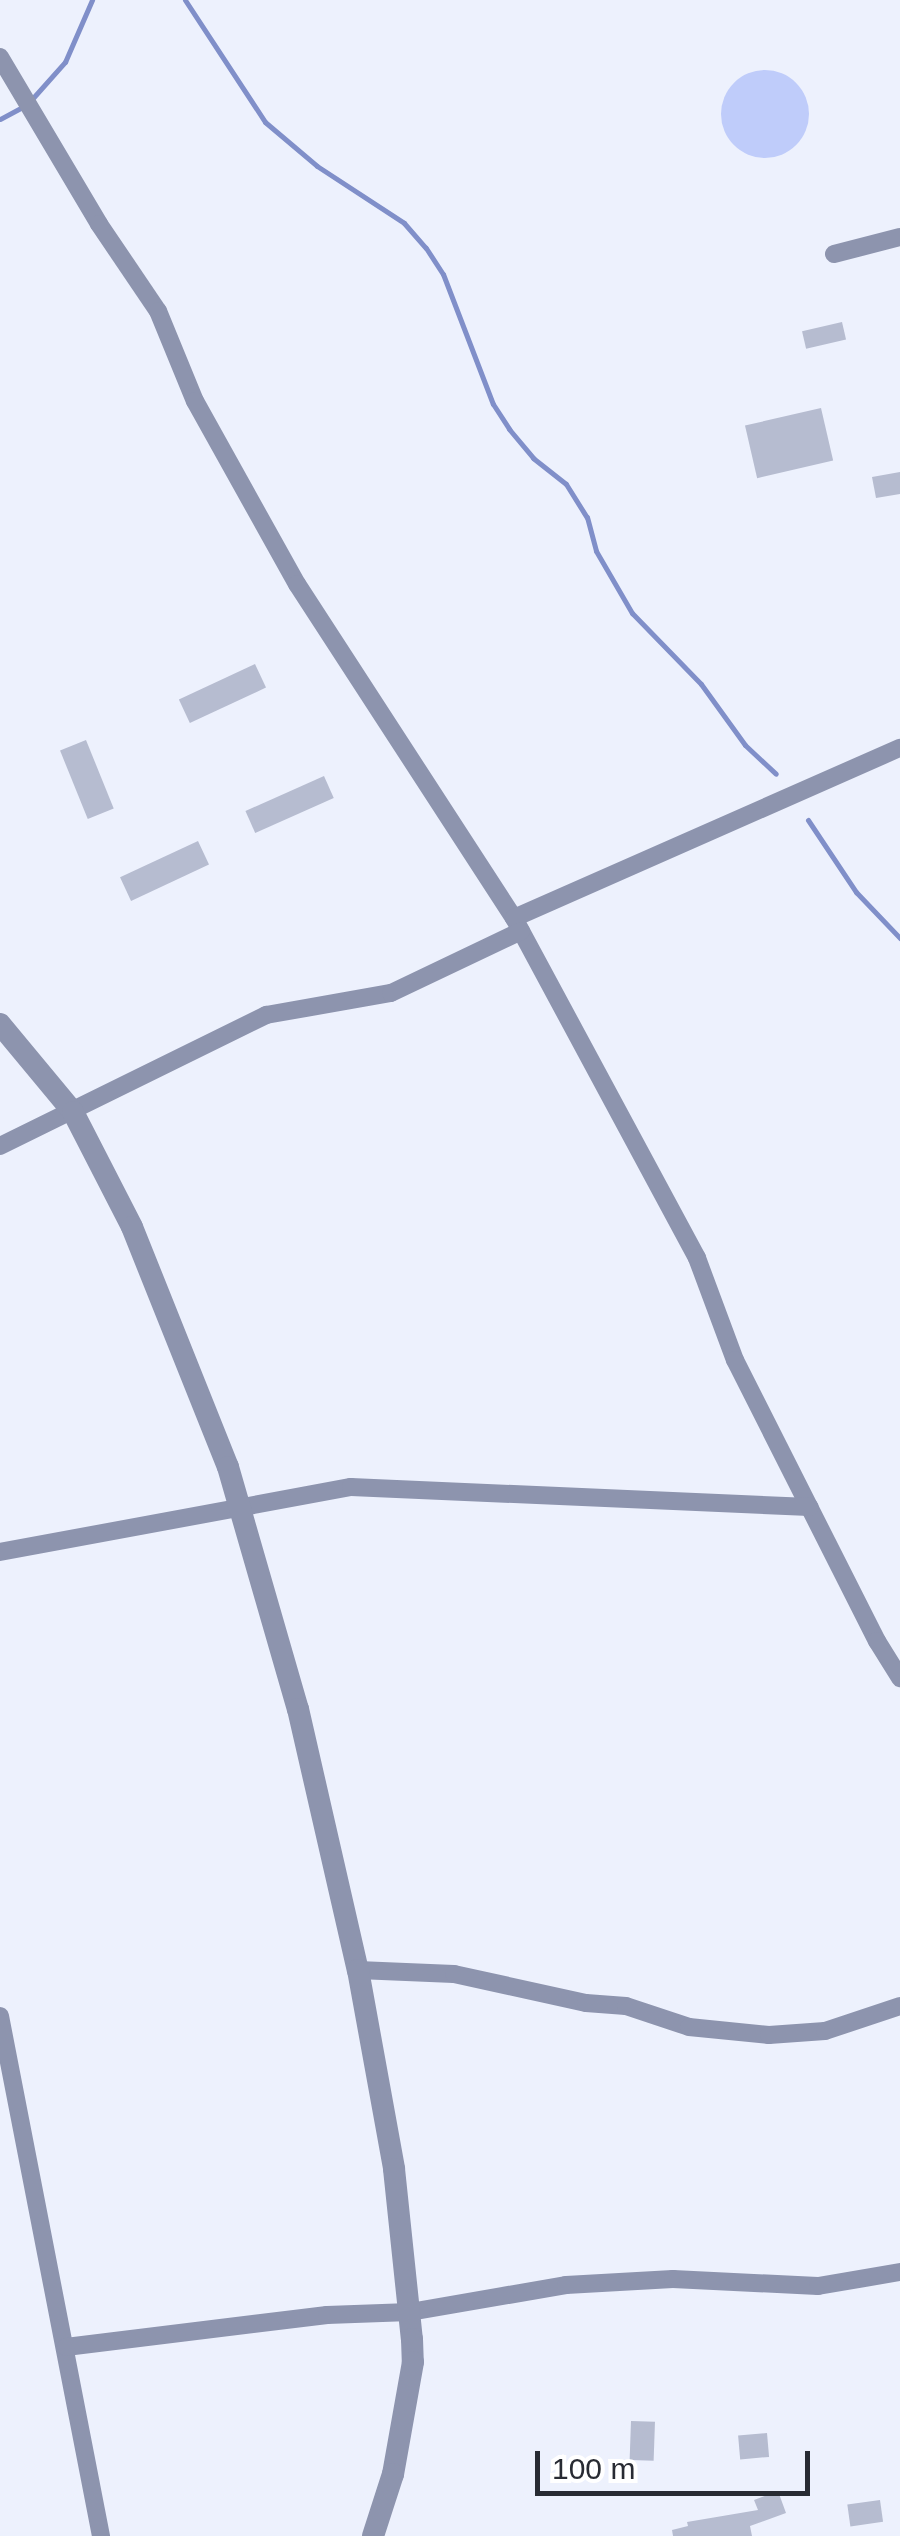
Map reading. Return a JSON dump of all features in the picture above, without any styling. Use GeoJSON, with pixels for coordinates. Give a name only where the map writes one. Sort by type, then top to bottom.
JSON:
{"type":"FeatureCollection","features":[{"type":"Feature","properties":{"kind":"street"},"geometry":{"type":"LineString","coordinates":[[0,57],[99,224],[158,312],[195,401],[297,584],[517,924],[697,1258],[734,1360],[877,1641],[900,1678]]}},
{"type":"Feature","properties":{"kind":"street"},"geometry":{"type":"LineString","coordinates":[[834,254],[900,237]]}},
{"type":"Feature","properties":{"kind":"street"},"geometry":{"type":"LineString","coordinates":[[0,1146],[266,1015],[391,994],[517,924],[900,748]]}},
{"type":"Feature","properties":{"kind":"street"},"geometry":{"type":"LineString","coordinates":[[0,1024],[73,1112],[132,1227],[241,1506],[298,1710],[358,1970],[394,2168],[410,2312],[410,2388],[393,2474],[373,2536]]}},
{"type":"Feature","properties":{"kind":"street"},"geometry":{"type":"LineString","coordinates":[[0,1552],[351,1487],[810,1507]]}},
{"type":"Feature","properties":{"kind":"street"},"geometry":{"type":"LineString","coordinates":[[358,1970],[454,1974],[586,2004],[626,2006],[689,2028],[770,2035],[825,2031],[900,2006]]}},
{"type":"Feature","properties":{"kind":"street"},"geometry":{"type":"LineString","coordinates":[[0,2016],[101,2536]]}},
{"type":"Feature","properties":{"kind":"street"},"geometry":{"type":"LineString","coordinates":[[66,2347],[292,2319],[410,2312],[603,2282],[673,2280],[818,2286],[900,2272]]}},
{"type":"Feature","properties":{"kind":"shaded area"},"geometry":{"type":"Polygon","coordinates":[[[765,70],[796,83],[809,114],[796,145],[765,158],[734,145],[721,114],[734,83],[765,70]]]}},
{"type":"Feature","properties":{"kind":"building"},"geometry":{"type":"Polygon","coordinates":[[[842,322],[846,340],[806,349],[802,331],[842,322]]]}},
{"type":"Feature","properties":{"kind":"building"},"geometry":{"type":"Polygon","coordinates":[[[821,408],[833,461],[757,478],[745,426],[821,408]]]}},
{"type":"Feature","properties":{"kind":"building"},"geometry":{"type":"Polygon","coordinates":[[[900,472],[900,494],[876,498],[872,477],[900,472]]]}},
{"type":"Feature","properties":{"kind":"building"},"geometry":{"type":"Polygon","coordinates":[[[255,664],[266,688],[190,723],[179,699],[255,664]]]}},
{"type":"Feature","properties":{"kind":"building"},"geometry":{"type":"Polygon","coordinates":[[[86,740],[114,809],[88,819],[60,750],[86,740]]]}},
{"type":"Feature","properties":{"kind":"building"},"geometry":{"type":"Polygon","coordinates":[[[324,776],[334,798],[255,833],[245,811],[324,776]]]}},
{"type":"Feature","properties":{"kind":"building"},"geometry":{"type":"Polygon","coordinates":[[[198,841],[209,865],[131,901],[120,877],[198,841]]]}},
{"type":"Feature","properties":{"kind":"building"},"geometry":{"type":"Polygon","coordinates":[[[631,2421],[655,2422],[654,2461],[630,2460],[631,2421]]]}},
{"type":"Feature","properties":{"kind":"building"},"geometry":{"type":"Polygon","coordinates":[[[767,2433],[769,2457],[740,2459],[738,2436],[767,2433]]]}},
{"type":"Feature","properties":{"kind":"building"},"geometry":{"type":"Polygon","coordinates":[[[778,2491],[786,2513],[750,2526],[752,2536],[673,2536],[672,2530],[688,2526],[687,2522],[758,2510],[754,2500],[778,2491]]]}},
{"type":"Feature","properties":{"kind":"building"},"geometry":{"type":"Polygon","coordinates":[[[880,2500],[883,2522],[850,2526],[847,2505],[880,2500]]]}},
{"type":"Feature","properties":{"kind":"waterway"},"geometry":{"type":"LineString","coordinates":[[32,99],[65,62],[92,0]]}},
{"type":"Feature","properties":{"kind":"waterway"},"geometry":{"type":"LineString","coordinates":[[185,0],[265,122],[317,166],[404,223],[426,248],[443,274],[493,404],[509,429],[533,458],[566,484],[587,517],[596,551],[632,613],[701,684],[745,745],[776,774]]}},
{"type":"Feature","properties":{"kind":"waterway"},"geometry":{"type":"LineString","coordinates":[[0,119],[24,106]]}},
{"type":"Feature","properties":{"kind":"waterway"},"geometry":{"type":"LineString","coordinates":[[808,820],[856,892],[900,938]]}}]}
